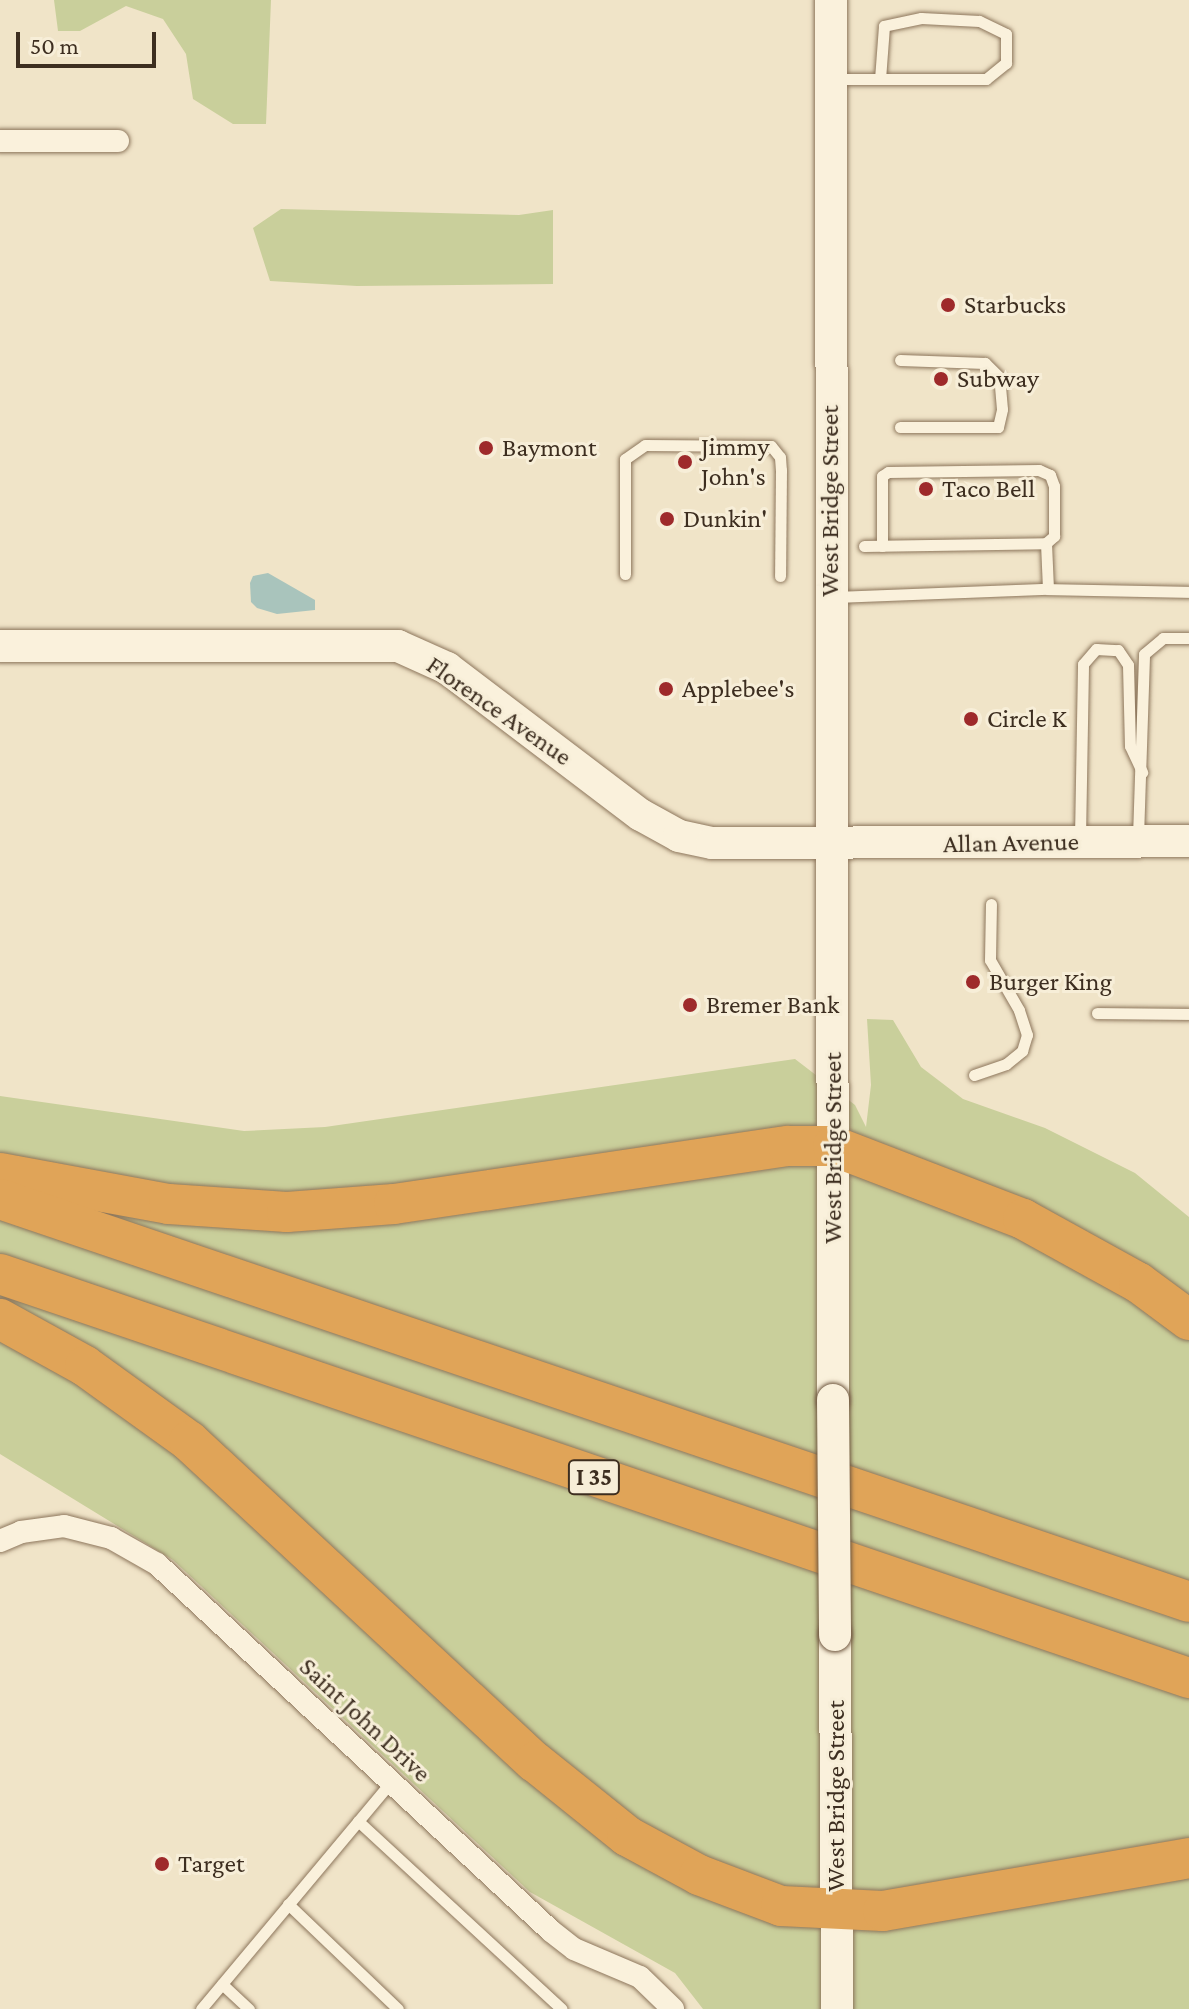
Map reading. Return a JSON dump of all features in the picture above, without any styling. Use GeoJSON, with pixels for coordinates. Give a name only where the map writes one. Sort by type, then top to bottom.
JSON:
{"type":"FeatureCollection","features":[{"type":"Feature","properties":{"kind":"highway"},"geometry":{"type":"LineString","coordinates":[[0,1173],[169,1204],[287,1212],[394,1204],[788,1146],[833,1146],[1023,1219],[1139,1283],[1189,1320]]}},
{"type":"Feature","properties":{"kind":"highway"},"geometry":{"type":"LineString","coordinates":[[0,1199],[1189,1602]]}},
{"type":"Feature","properties":{"kind":"highway","name":"I 35"},"geometry":{"type":"LineString","coordinates":[[0,1274],[1189,1678]]}},
{"type":"Feature","properties":{"kind":"highway"},"geometry":{"type":"LineString","coordinates":[[0,1319],[85,1366],[189,1441],[535,1762],[627,1836],[747,1894],[781,1906],[837,1913],[883,1911],[1189,1858]]}},
{"type":"Feature","properties":{"kind":"main road","name":"West Bridge Street"},"geometry":{"type":"LineString","coordinates":[[831,0],[837,2009]]}},
{"type":"Feature","properties":{"kind":"main road","name":"Florence Avenue"},"geometry":{"type":"LineString","coordinates":[[0,646],[398,646],[447,668],[641,815],[679,836],[742,845],[833,845]]}},
{"type":"Feature","properties":{"kind":"main road","name":"Allan Avenue"},"geometry":{"type":"LineString","coordinates":[[833,845],[1189,841]]}},
{"type":"Feature","properties":{"kind":"street"},"geometry":{"type":"LineString","coordinates":[[0,141],[118,141]]}},
{"type":"Feature","properties":{"kind":"street","name":"Saint John Drive"},"geometry":{"type":"LineString","coordinates":[[0,1541],[32,1529],[64,1526],[111,1538],[157,1564],[551,1931],[574,1949],[640,1977],[673,2009]]}},
{"type":"Feature","properties":{"kind":"lane"},"geometry":{"type":"LineString","coordinates":[[831,79],[880,79],[986,79],[1006,63],[1006,34],[979,21],[921,18],[884,26],[880,79]]}},
{"type":"Feature","properties":{"kind":"lane"},"geometry":{"type":"LineString","coordinates":[[900,360],[985,363],[999,377],[1002,409],[998,427],[900,427]]}},
{"type":"Feature","properties":{"kind":"lane"},"geometry":{"type":"LineString","coordinates":[[625,574],[625,459],[645,445],[771,446],[780,457],[780,576]]}},
{"type":"Feature","properties":{"kind":"lane"},"geometry":{"type":"LineString","coordinates":[[864,546],[882,546],[1046,543],[1054,536],[1054,486],[1050,475],[1039,470],[888,472],[882,476],[882,546]]}},
{"type":"Feature","properties":{"kind":"lane"},"geometry":{"type":"LineString","coordinates":[[1046,543],[1048,589]]}},
{"type":"Feature","properties":{"kind":"lane"},"geometry":{"type":"LineString","coordinates":[[831,597],[1048,589],[1189,592]]}},
{"type":"Feature","properties":{"kind":"lane"},"geometry":{"type":"LineString","coordinates":[[1137,842],[1144,654],[1163,638],[1189,638]]}},
{"type":"Feature","properties":{"kind":"lane"},"geometry":{"type":"LineString","coordinates":[[1080,842],[1083,664],[1096,649],[1118,650],[1128,665],[1130,746],[1142,772]]}},
{"type":"Feature","properties":{"kind":"lane"},"geometry":{"type":"LineString","coordinates":[[974,1075],[1006,1064],[1022,1051],[1027,1035],[1019,1010],[990,960],[991,904]]}},
{"type":"Feature","properties":{"kind":"lane"},"geometry":{"type":"LineString","coordinates":[[1097,1013],[1189,1014]]}},
{"type":"Feature","properties":{"kind":"lane"},"geometry":{"type":"LineString","coordinates":[[201,2009],[391,1782]]}},
{"type":"Feature","properties":{"kind":"lane"},"geometry":{"type":"LineString","coordinates":[[358,1821],[562,2009]]}},
{"type":"Feature","properties":{"kind":"lane"},"geometry":{"type":"LineString","coordinates":[[288,1904],[398,2009]]}},
{"type":"Feature","properties":{"kind":"lane"},"geometry":{"type":"LineString","coordinates":[[222,1984],[249,2009]]}},
{"type":"Feature","properties":{"kind":"green space"},"geometry":{"type":"Polygon","coordinates":[[[54,0],[271,0],[266,124],[233,124],[193,99],[186,54],[163,19],[126,6],[80,31],[58,31],[54,0]]]}},
{"type":"Feature","properties":{"kind":"green space"},"geometry":{"type":"Polygon","coordinates":[[[281,209],[519,215],[553,210],[553,284],[357,286],[270,281],[253,228],[281,209]]]}},
{"type":"Feature","properties":{"kind":"green space"},"geometry":{"type":"Polygon","coordinates":[[[867,1019],[893,1020],[921,1067],[963,1099],[1045,1128],[1135,1173],[1189,1217],[1189,2009],[703,2009],[675,1973],[530,1892],[173,1560],[0,1454],[0,1096],[244,1131],[325,1127],[795,1059],[855,1105],[866,1127],[871,1085],[867,1019]]]}},
{"type":"Feature","properties":{"kind":"water"},"geometry":{"type":"Polygon","coordinates":[[[268,573],[315,600],[315,610],[277,614],[257,608],[251,602],[250,583],[253,576],[268,573]]]}},
{"type":"Feature","properties":{"kind":"place","name":"Starbucks"},"geometry":{"type":"Point","coordinates":[948,305]}},
{"type":"Feature","properties":{"kind":"place","name":"Subway"},"geometry":{"type":"Point","coordinates":[941,379]}},
{"type":"Feature","properties":{"kind":"place","name":"Baymont"},"geometry":{"type":"Point","coordinates":[486,448]}},
{"type":"Feature","properties":{"kind":"place","name":"Jimmy John's"},"geometry":{"type":"Point","coordinates":[685,462]}},
{"type":"Feature","properties":{"kind":"place","name":"Taco Bell"},"geometry":{"type":"Point","coordinates":[926,489]}},
{"type":"Feature","properties":{"kind":"place","name":"Dunkin'"},"geometry":{"type":"Point","coordinates":[667,519]}},
{"type":"Feature","properties":{"kind":"place","name":"Applebee's"},"geometry":{"type":"Point","coordinates":[666,689]}},
{"type":"Feature","properties":{"kind":"place","name":"Circle K"},"geometry":{"type":"Point","coordinates":[971,719]}},
{"type":"Feature","properties":{"kind":"place","name":"Burger King"},"geometry":{"type":"Point","coordinates":[973,982]}},
{"type":"Feature","properties":{"kind":"place","name":"Bremer Bank"},"geometry":{"type":"Point","coordinates":[690,1005]}},
{"type":"Feature","properties":{"kind":"place","name":"Target"},"geometry":{"type":"Point","coordinates":[162,1864]}}]}
